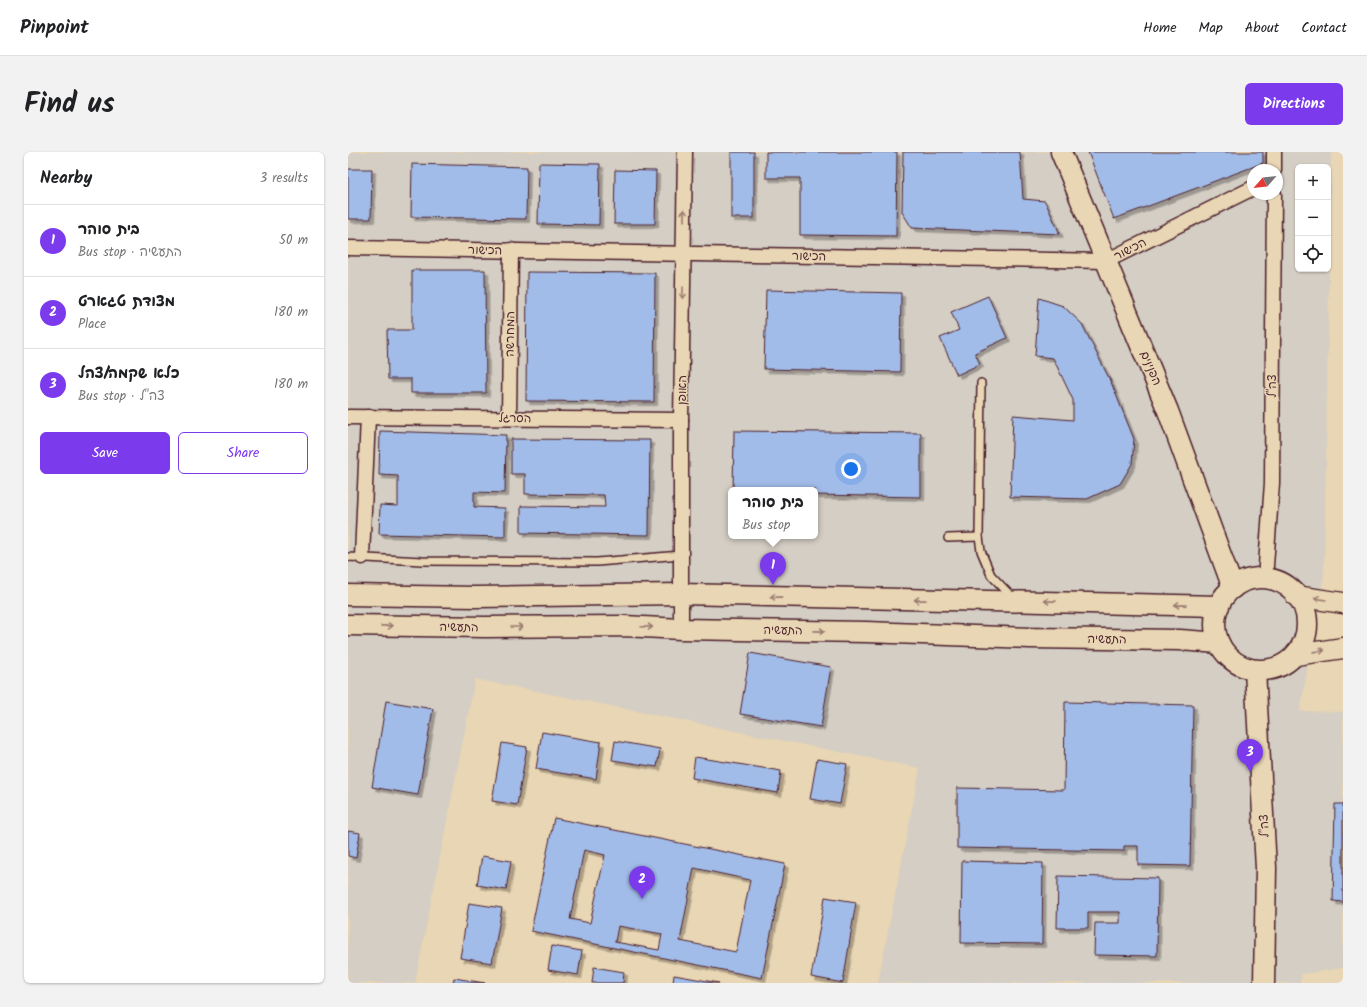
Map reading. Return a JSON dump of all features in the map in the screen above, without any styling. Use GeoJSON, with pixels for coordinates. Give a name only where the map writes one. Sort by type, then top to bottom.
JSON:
{"type":"FeatureCollection","features":[{"type":"Feature","properties":{"kind":"street","name":"האופן"},"geometry":{"type":"LineString","coordinates":[[681,628],[681,420],[685,152]]}},
{"type":"Feature","properties":{"kind":"street","name":"הפנינים"},"geometry":{"type":"LineString","coordinates":[[1061,152],[1168,411],[1233,588]]}},
{"type":"Feature","properties":{"kind":"street"},"geometry":{"type":"LineString","coordinates":[[1274,152],[1274,164]]}},
{"type":"Feature","properties":{"kind":"street","name":"הכישור"},"geometry":{"type":"LineString","coordinates":[[348,248],[1106,261],[1247,191]]}},
{"type":"Feature","properties":{"kind":"street","name":"צה\"ל"},"geometry":{"type":"LineString","coordinates":[[1265,579],[1272,483],[1274,200]]}},
{"type":"Feature","properties":{"kind":"street","name":"המחרשה"},"geometry":{"type":"LineString","coordinates":[[509,418],[511,250]]}},
{"type":"Feature","properties":{"kind":"street","name":"הסרגל"},"geometry":{"type":"LineString","coordinates":[[348,417],[681,420]]}},
{"type":"Feature","properties":{"kind":"street"},"geometry":{"type":"LineString","coordinates":[[355,557],[368,417]]}},
{"type":"Feature","properties":{"kind":"street"},"geometry":{"type":"LineString","coordinates":[[1254,579],[1265,579],[1276,581],[1288,587],[1296,596],[1304,610],[1307,625],[1304,641],[1296,655],[1284,664],[1270,670],[1255,670],[1240,665],[1227,656],[1219,643],[1215,631],[1215,618],[1224,596],[1233,588],[1243,582],[1254,579]]}},
{"type":"Feature","properties":{"kind":"street"},"geometry":{"type":"LineString","coordinates":[[348,595],[476,597],[681,594],[1219,606]]}},
{"type":"Feature","properties":{"kind":"street"},"geometry":{"type":"LineString","coordinates":[[1296,596],[1343,603]]}},
{"type":"Feature","properties":{"kind":"street","name":"התעשיה"},"geometry":{"type":"LineString","coordinates":[[348,625],[485,628],[624,626],[1030,638],[1180,640],[1219,643]]}},
{"type":"Feature","properties":{"kind":"street"},"geometry":{"type":"LineString","coordinates":[[1296,655],[1343,648]]}},
{"type":"Feature","properties":{"kind":"street","name":"צה\"ל"},"geometry":{"type":"LineString","coordinates":[[1255,670],[1266,868],[1264,983]]}},
{"type":"Feature","properties":{"kind":"lane"},"geometry":{"type":"LineString","coordinates":[[981,383],[979,536],[981,551],[991,575],[1016,601]]}},
{"type":"Feature","properties":{"kind":"lane"},"geometry":{"type":"LineString","coordinates":[[948,538],[979,536]]}},
{"type":"Feature","properties":{"kind":"lane"},"geometry":{"type":"LineString","coordinates":[[355,557],[422,561],[597,562],[681,555]]}},
{"type":"Feature","properties":{"kind":"shaded area"},"geometry":{"type":"Polygon","coordinates":[[[348,152],[1331,152],[1331,164],[1295,164],[1295,272],[1329,272],[1324,574],[1300,711],[1343,712],[1343,968],[1302,974],[1300,983],[878,983],[920,768],[475,679],[415,983],[348,983],[348,152]]]}},
{"type":"Feature","properties":{"kind":"building"},"geometry":{"type":"Polygon","coordinates":[[[731,152],[754,152],[754,218],[731,218],[731,152]]]}},
{"type":"Feature","properties":{"kind":"building"},"geometry":{"type":"Polygon","coordinates":[[[766,152],[897,152],[896,236],[800,235],[800,178],[766,178],[766,152]]]}},
{"type":"Feature","properties":{"kind":"building"},"geometry":{"type":"Polygon","coordinates":[[[903,152],[1020,152],[1023,199],[1045,201],[1060,234],[912,228],[902,212],[903,152]]]}},
{"type":"Feature","properties":{"kind":"building"},"geometry":{"type":"Polygon","coordinates":[[[1088,152],[1263,152],[1263,163],[1247,164],[1247,169],[1114,219],[1088,152]]]}},
{"type":"Feature","properties":{"kind":"building"},"geometry":{"type":"Polygon","coordinates":[[[539,163],[600,164],[599,225],[538,224],[539,163]]]}},
{"type":"Feature","properties":{"kind":"building"},"geometry":{"type":"Polygon","coordinates":[[[412,164],[527,167],[526,219],[411,217],[412,164]]]}},
{"type":"Feature","properties":{"kind":"building"},"geometry":{"type":"Polygon","coordinates":[[[348,169],[372,169],[371,219],[348,219],[348,169]]]}},
{"type":"Feature","properties":{"kind":"building"},"geometry":{"type":"Polygon","coordinates":[[[615,170],[656,171],[655,224],[614,224],[615,170]]]}},
{"type":"Feature","properties":{"kind":"building"},"geometry":{"type":"Polygon","coordinates":[[[412,270],[485,270],[486,393],[411,393],[411,379],[388,379],[387,330],[412,330],[412,270]]]}},
{"type":"Feature","properties":{"kind":"building"},"geometry":{"type":"Polygon","coordinates":[[[527,272],[655,273],[654,402],[526,401],[527,272]]]}},
{"type":"Feature","properties":{"kind":"building"},"geometry":{"type":"Polygon","coordinates":[[[766,290],[901,293],[900,372],[764,369],[766,290]]]}},
{"type":"Feature","properties":{"kind":"building"},"geometry":{"type":"Polygon","coordinates":[[[988,296],[1007,338],[975,353],[980,364],[957,375],[940,338],[959,330],[951,312],[988,296]]]}},
{"type":"Feature","properties":{"kind":"building"},"geometry":{"type":"Polygon","coordinates":[[[1039,298],[1063,306],[1082,324],[1111,382],[1134,439],[1132,464],[1120,484],[1087,499],[1010,497],[1013,415],[1073,420],[1073,400],[1053,358],[1035,356],[1039,298]]]}},
{"type":"Feature","properties":{"kind":"building"},"geometry":{"type":"Polygon","coordinates":[[[380,431],[506,435],[505,493],[474,492],[474,507],[505,508],[505,537],[379,534],[380,505],[398,506],[398,476],[379,475],[380,431]]]}},
{"type":"Feature","properties":{"kind":"building"},"geometry":{"type":"Polygon","coordinates":[[[734,431],[921,433],[921,497],[818,495],[818,487],[733,487],[734,431]]]}},
{"type":"Feature","properties":{"kind":"building"},"geometry":{"type":"Polygon","coordinates":[[[511,439],[650,440],[649,535],[521,533],[521,506],[605,507],[604,495],[525,494],[525,474],[511,474],[511,439]]]}},
{"type":"Feature","properties":{"kind":"building"},"geometry":{"type":"Polygon","coordinates":[[[750,653],[831,667],[821,727],[740,714],[750,653]]]}},
{"type":"Feature","properties":{"kind":"building"},"geometry":{"type":"Polygon","coordinates":[[[386,701],[433,709],[418,795],[372,787],[386,701]]]}},
{"type":"Feature","properties":{"kind":"building"},"geometry":{"type":"Polygon","coordinates":[[[1065,702],[1193,705],[1190,866],[1138,865],[1138,846],[1124,846],[1124,851],[957,848],[957,788],[1064,790],[1065,702]]]}},
{"type":"Feature","properties":{"kind":"building"},"geometry":{"type":"Polygon","coordinates":[[[542,732],[601,742],[596,779],[536,769],[542,732]]]}},
{"type":"Feature","properties":{"kind":"building"},"geometry":{"type":"Polygon","coordinates":[[[615,741],[660,749],[657,767],[612,760],[615,741]]]}},
{"type":"Feature","properties":{"kind":"building"},"geometry":{"type":"Polygon","coordinates":[[[502,743],[527,747],[517,805],[492,801],[502,743]]]}},
{"type":"Feature","properties":{"kind":"building"},"geometry":{"type":"Polygon","coordinates":[[[695,757],[781,771],[778,793],[692,778],[695,757]]]}},
{"type":"Feature","properties":{"kind":"building"},"geometry":{"type":"Polygon","coordinates":[[[817,759],[847,764],[840,804],[810,799],[817,759]]]}},
{"type":"Feature","properties":{"kind":"building"},"geometry":{"type":"Polygon","coordinates":[[[1335,804],[1343,804],[1343,902],[1333,901],[1335,804]]]}},
{"type":"Feature","properties":{"kind":"building"},"geometry":{"type":"Polygon","coordinates":[[[554,818],[785,864],[762,978],[531,931],[554,818]],[[584,850],[570,919],[590,923],[605,855],[584,850]],[[694,868],[680,941],[736,952],[750,880],[694,868]],[[618,926],[615,942],[659,950],[662,934],[618,926]]]}},
{"type":"Feature","properties":{"kind":"building"},"geometry":{"type":"Polygon","coordinates":[[[348,831],[360,833],[356,858],[348,856],[348,831]]]}},
{"type":"Feature","properties":{"kind":"building"},"geometry":{"type":"Polygon","coordinates":[[[482,856],[511,861],[506,890],[477,885],[482,856]]]}},
{"type":"Feature","properties":{"kind":"building"},"geometry":{"type":"Polygon","coordinates":[[[962,861],[1043,863],[1042,944],[961,943],[962,861]]]}},
{"type":"Feature","properties":{"kind":"building"},"geometry":{"type":"Polygon","coordinates":[[[1058,876],[1158,878],[1157,956],[1094,955],[1095,923],[1120,923],[1120,912],[1088,912],[1088,928],[1057,928],[1058,876]]]}},
{"type":"Feature","properties":{"kind":"building"},"geometry":{"type":"Polygon","coordinates":[[[825,897],[856,902],[843,983],[811,977],[825,897]]]}},
{"type":"Feature","properties":{"kind":"building"},"geometry":{"type":"Polygon","coordinates":[[[469,903],[502,908],[492,963],[460,958],[469,903]]]}},
{"type":"Feature","properties":{"kind":"building"},"geometry":{"type":"Polygon","coordinates":[[[552,946],[582,951],[578,975],[548,970],[552,946]]]}},
{"type":"Feature","properties":{"kind":"building"},"geometry":{"type":"Polygon","coordinates":[[[594,967],[624,972],[623,983],[592,983],[594,967]]]}},
{"type":"Feature","properties":{"kind":"building"},"geometry":{"type":"Polygon","coordinates":[[[674,975],[719,983],[673,983],[674,975]]]}},
{"type":"Feature","properties":{"kind":"building"},"geometry":{"type":"Polygon","coordinates":[[[454,978],[485,983],[453,983],[454,978]]]}},
{"type":"Feature","properties":{"kind":"place","name":"בית סוהר"},"geometry":{"type":"Point","coordinates":[773,585]}},
{"type":"Feature","properties":{"kind":"place","name":"כלא שקמה/צהל"},"geometry":{"type":"Point","coordinates":[1250,772]}},
{"type":"Feature","properties":{"kind":"place","name":"מצודת טגארט"},"geometry":{"type":"Point","coordinates":[642,899]}}]}
